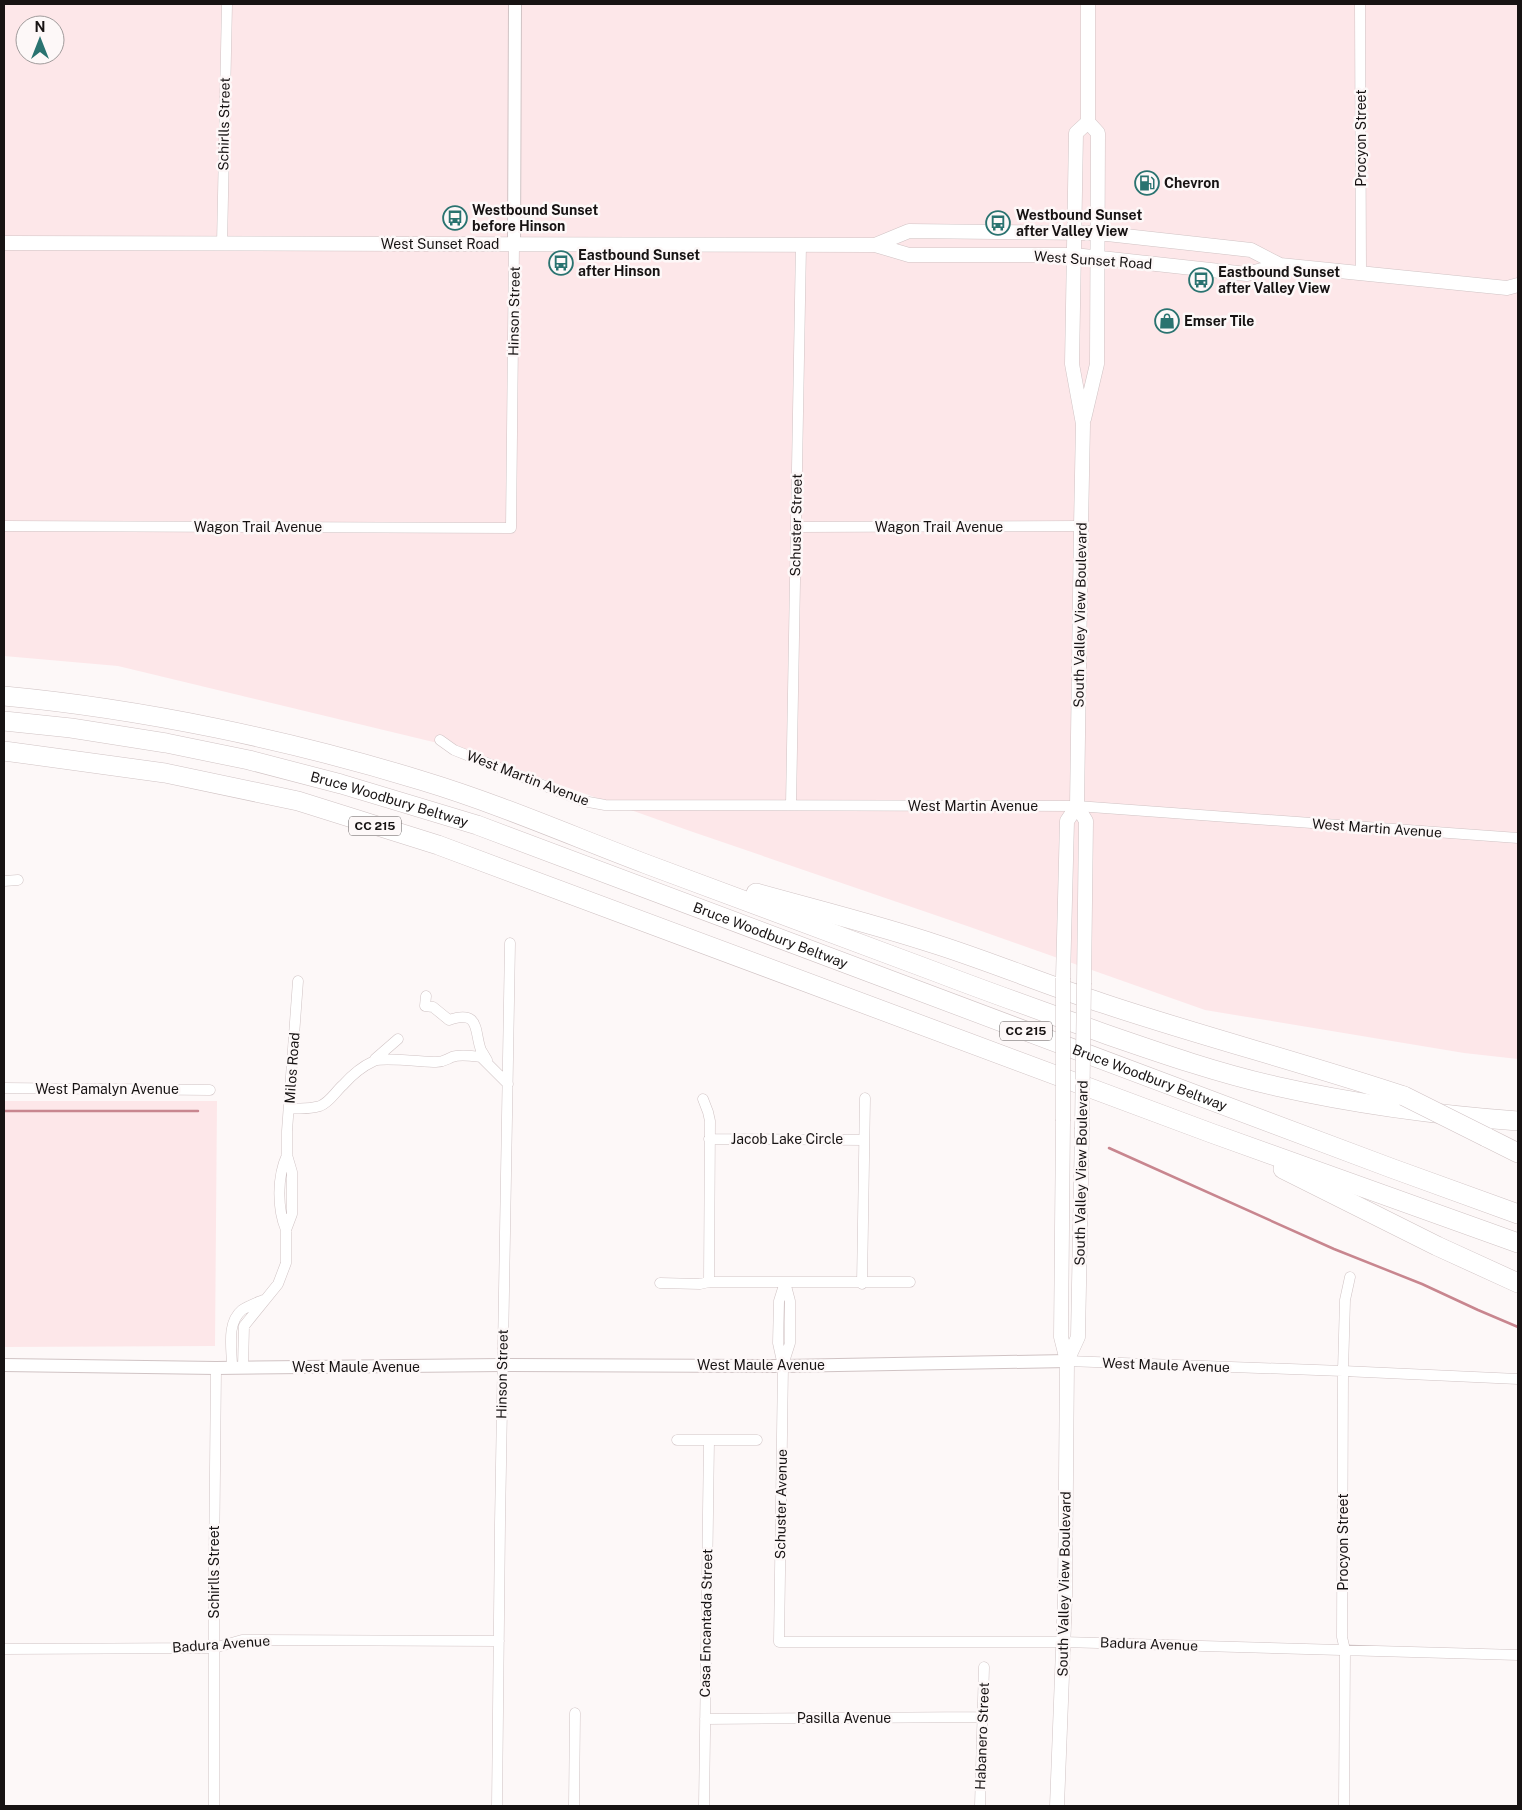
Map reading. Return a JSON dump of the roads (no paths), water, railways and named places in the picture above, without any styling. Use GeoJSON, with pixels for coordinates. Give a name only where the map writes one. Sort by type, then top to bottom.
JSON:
{"type":"FeatureCollection","features":[{"type":"Feature","properties":{"kind":"highway","name":"CC 215"},"geometry":{"type":"LineString","coordinates":[[4,696],[88,706],[231,732],[308,749],[423,781],[483,801],[1011,1000],[1175,1058],[1272,1085],[1369,1104],[1418,1112],[1482,1118],[1518,1119]]}},
{"type":"Feature","properties":{"kind":"highway","name":"Bruce Woodbury Beltway"},"geometry":{"type":"LineString","coordinates":[[4,721],[166,743],[249,760],[341,784],[477,825],[1518,1214]]}},
{"type":"Feature","properties":{"kind":"highway","name":"Bruce Woodbury Beltway"},"geometry":{"type":"LineString","coordinates":[[4,751],[165,773],[298,802],[421,840],[1211,1133],[1518,1243]]}},
{"type":"Feature","properties":{"kind":"highway"},"geometry":{"type":"LineString","coordinates":[[649,865],[928,941],[1103,1004],[1217,1040],[1330,1071],[1404,1096],[1518,1154]]}},
{"type":"Feature","properties":{"kind":"highway"},"geometry":{"type":"LineString","coordinates":[[1211,1133],[1438,1246],[1518,1283]]}},
{"type":"Feature","properties":{"kind":"main road","name":"South Valley View Boulevard"},"geometry":{"type":"LineString","coordinates":[[1083,424],[1097,364],[1098,133],[1088,122],[1088,4]]}},
{"type":"Feature","properties":{"kind":"main road","name":"South Valley View Boulevard"},"geometry":{"type":"LineString","coordinates":[[1067,1361],[1078,1337],[1086,821],[1077,806],[1083,424],[1072,364],[1074,232],[1076,133],[1088,122]]}},
{"type":"Feature","properties":{"kind":"main road","name":"West Sunset Road"},"geometry":{"type":"LineString","coordinates":[[876,244],[909,231],[1098,233],[1251,250],[1280,265]]}},
{"type":"Feature","properties":{"kind":"main road","name":"West Sunset Road"},"geometry":{"type":"LineString","coordinates":[[4,243],[876,244],[909,255],[1098,257],[1248,274],[1280,265],[1514,289]]}},
{"type":"Feature","properties":{"kind":"main road","name":"South Valley View Boulevard"},"geometry":{"type":"LineString","coordinates":[[1057,1806],[1066,1597],[1067,1361],[1061,1337],[1067,821],[1077,806]]}},
{"type":"Feature","properties":{"kind":"street","name":"Schirlls Street"},"geometry":{"type":"LineString","coordinates":[[222,244],[227,4]]}},
{"type":"Feature","properties":{"kind":"street","name":"Hinson Street"},"geometry":{"type":"LineString","coordinates":[[511,528],[515,4]]}},
{"type":"Feature","properties":{"kind":"street","name":"Procyon Street"},"geometry":{"type":"LineString","coordinates":[[1360,4],[1361,272]]}},
{"type":"Feature","properties":{"kind":"street","name":"Schuster Street"},"geometry":{"type":"LineString","coordinates":[[791,806],[801,244]]}},
{"type":"Feature","properties":{"kind":"street","name":"Wagon Trail Avenue"},"geometry":{"type":"LineString","coordinates":[[4,526],[511,528]]}},
{"type":"Feature","properties":{"kind":"street","name":"Wagon Trail Avenue"},"geometry":{"type":"LineString","coordinates":[[796,527],[1082,526]]}},
{"type":"Feature","properties":{"kind":"street","name":"West Martin Avenue"},"geometry":{"type":"LineString","coordinates":[[440,740],[454,750],[583,801],[604,806],[1077,806],[1518,838]]}},
{"type":"Feature","properties":{"kind":"street"},"geometry":{"type":"LineString","coordinates":[[4,881],[18,880]]}},
{"type":"Feature","properties":{"kind":"street","name":"Hinson Street"},"geometry":{"type":"LineString","coordinates":[[497,1806],[502,1365],[510,943]]}},
{"type":"Feature","properties":{"kind":"street","name":"Milos Road"},"geometry":{"type":"LineString","coordinates":[[237,1367],[244,1326],[278,1284],[286,1257],[286,1230],[281,1214],[281,1168],[287,1155],[298,981]]}},
{"type":"Feature","properties":{"kind":"street"},"geometry":{"type":"LineString","coordinates":[[426,996],[425,1006],[433,1007],[449,1020],[462,1017],[473,1022],[477,1028],[482,1050],[489,1063]]}},
{"type":"Feature","properties":{"kind":"street"},"geometry":{"type":"LineString","coordinates":[[289,1108],[302,1109],[320,1106],[327,1102],[343,1085],[398,1039]]}},
{"type":"Feature","properties":{"kind":"street"},"geometry":{"type":"LineString","coordinates":[[374,1060],[383,1058],[444,1062],[452,1057],[481,1057],[508,1084]]}},
{"type":"Feature","properties":{"kind":"street","name":"West Pamalyn Avenue"},"geometry":{"type":"LineString","coordinates":[[4,1088],[210,1090]]}},
{"type":"Feature","properties":{"kind":"street"},"geometry":{"type":"LineString","coordinates":[[862,1284],[865,1098]]}},
{"type":"Feature","properties":{"kind":"street"},"geometry":{"type":"LineString","coordinates":[[703,1100],[708,1112],[709,1139],[709,1282]]}},
{"type":"Feature","properties":{"kind":"street","name":"Jacob Lake Circle"},"geometry":{"type":"LineString","coordinates":[[709,1139],[864,1140]]}},
{"type":"Feature","properties":{"kind":"street","name":"Procyon Street"},"geometry":{"type":"LineString","coordinates":[[1344,1806],[1346,1650],[1342,1637],[1343,1371],[1346,1300],[1350,1277]]}},
{"type":"Feature","properties":{"kind":"street"},"geometry":{"type":"LineString","coordinates":[[783,1366],[778,1343],[779,1301],[785,1282]]}},
{"type":"Feature","properties":{"kind":"street"},"geometry":{"type":"LineString","coordinates":[[660,1283],[785,1282],[862,1284],[910,1282]]}},
{"type":"Feature","properties":{"kind":"street","name":"West Maule Avenue"},"geometry":{"type":"LineString","coordinates":[[4,1365],[216,1368],[502,1365],[783,1366],[1067,1361],[1518,1379]]}},
{"type":"Feature","properties":{"kind":"street","name":"Schuster Avenue"},"geometry":{"type":"LineString","coordinates":[[779,1642],[783,1366]]}},
{"type":"Feature","properties":{"kind":"street","name":"Schirlls Street"},"geometry":{"type":"LineString","coordinates":[[214,1806],[216,1368]]}},
{"type":"Feature","properties":{"kind":"street"},"geometry":{"type":"LineString","coordinates":[[677,1440],[757,1440]]}},
{"type":"Feature","properties":{"kind":"street","name":"Casa Encantada Street"},"geometry":{"type":"LineString","coordinates":[[704,1806],[709,1440]]}},
{"type":"Feature","properties":{"kind":"street","name":"Badura Avenue"},"geometry":{"type":"LineString","coordinates":[[4,1649],[214,1648],[242,1640],[499,1641]]}},
{"type":"Feature","properties":{"kind":"street","name":"Badura Avenue"},"geometry":{"type":"LineString","coordinates":[[779,1642],[1063,1642],[1518,1655]]}},
{"type":"Feature","properties":{"kind":"street","name":"Habanero Street"},"geometry":{"type":"LineString","coordinates":[[980,1806],[984,1667]]}},
{"type":"Feature","properties":{"kind":"street"},"geometry":{"type":"LineString","coordinates":[[574,1806],[576,1713]]}},
{"type":"Feature","properties":{"kind":"street","name":"Pasilla Avenue"},"geometry":{"type":"LineString","coordinates":[[705,1719],[983,1717]]}},
{"type":"Feature","properties":{"kind":"waterway"},"geometry":{"type":"LineString","coordinates":[[4,1111],[198,1111]]}},
{"type":"Feature","properties":{"kind":"waterway"},"geometry":{"type":"LineString","coordinates":[[1109,1148],[1334,1249],[1422,1284],[1518,1327]]}},
{"type":"Feature","properties":{"kind":"place","name":"Chevron"},"geometry":{"type":"Point","coordinates":[1147,183]}},
{"type":"Feature","properties":{"kind":"place","name":"Westbound Sunset before Hinson"},"geometry":{"type":"Point","coordinates":[455,218]}},
{"type":"Feature","properties":{"kind":"place","name":"Westbound Sunset after Valley View"},"geometry":{"type":"Point","coordinates":[998,223]}},
{"type":"Feature","properties":{"kind":"place","name":"Eastbound Sunset after Hinson"},"geometry":{"type":"Point","coordinates":[561,263]}},
{"type":"Feature","properties":{"kind":"place","name":"Eastbound Sunset after Valley View"},"geometry":{"type":"Point","coordinates":[1201,280]}},
{"type":"Feature","properties":{"kind":"place","name":"Emser Tile"},"geometry":{"type":"Point","coordinates":[1167,321]}}]}
